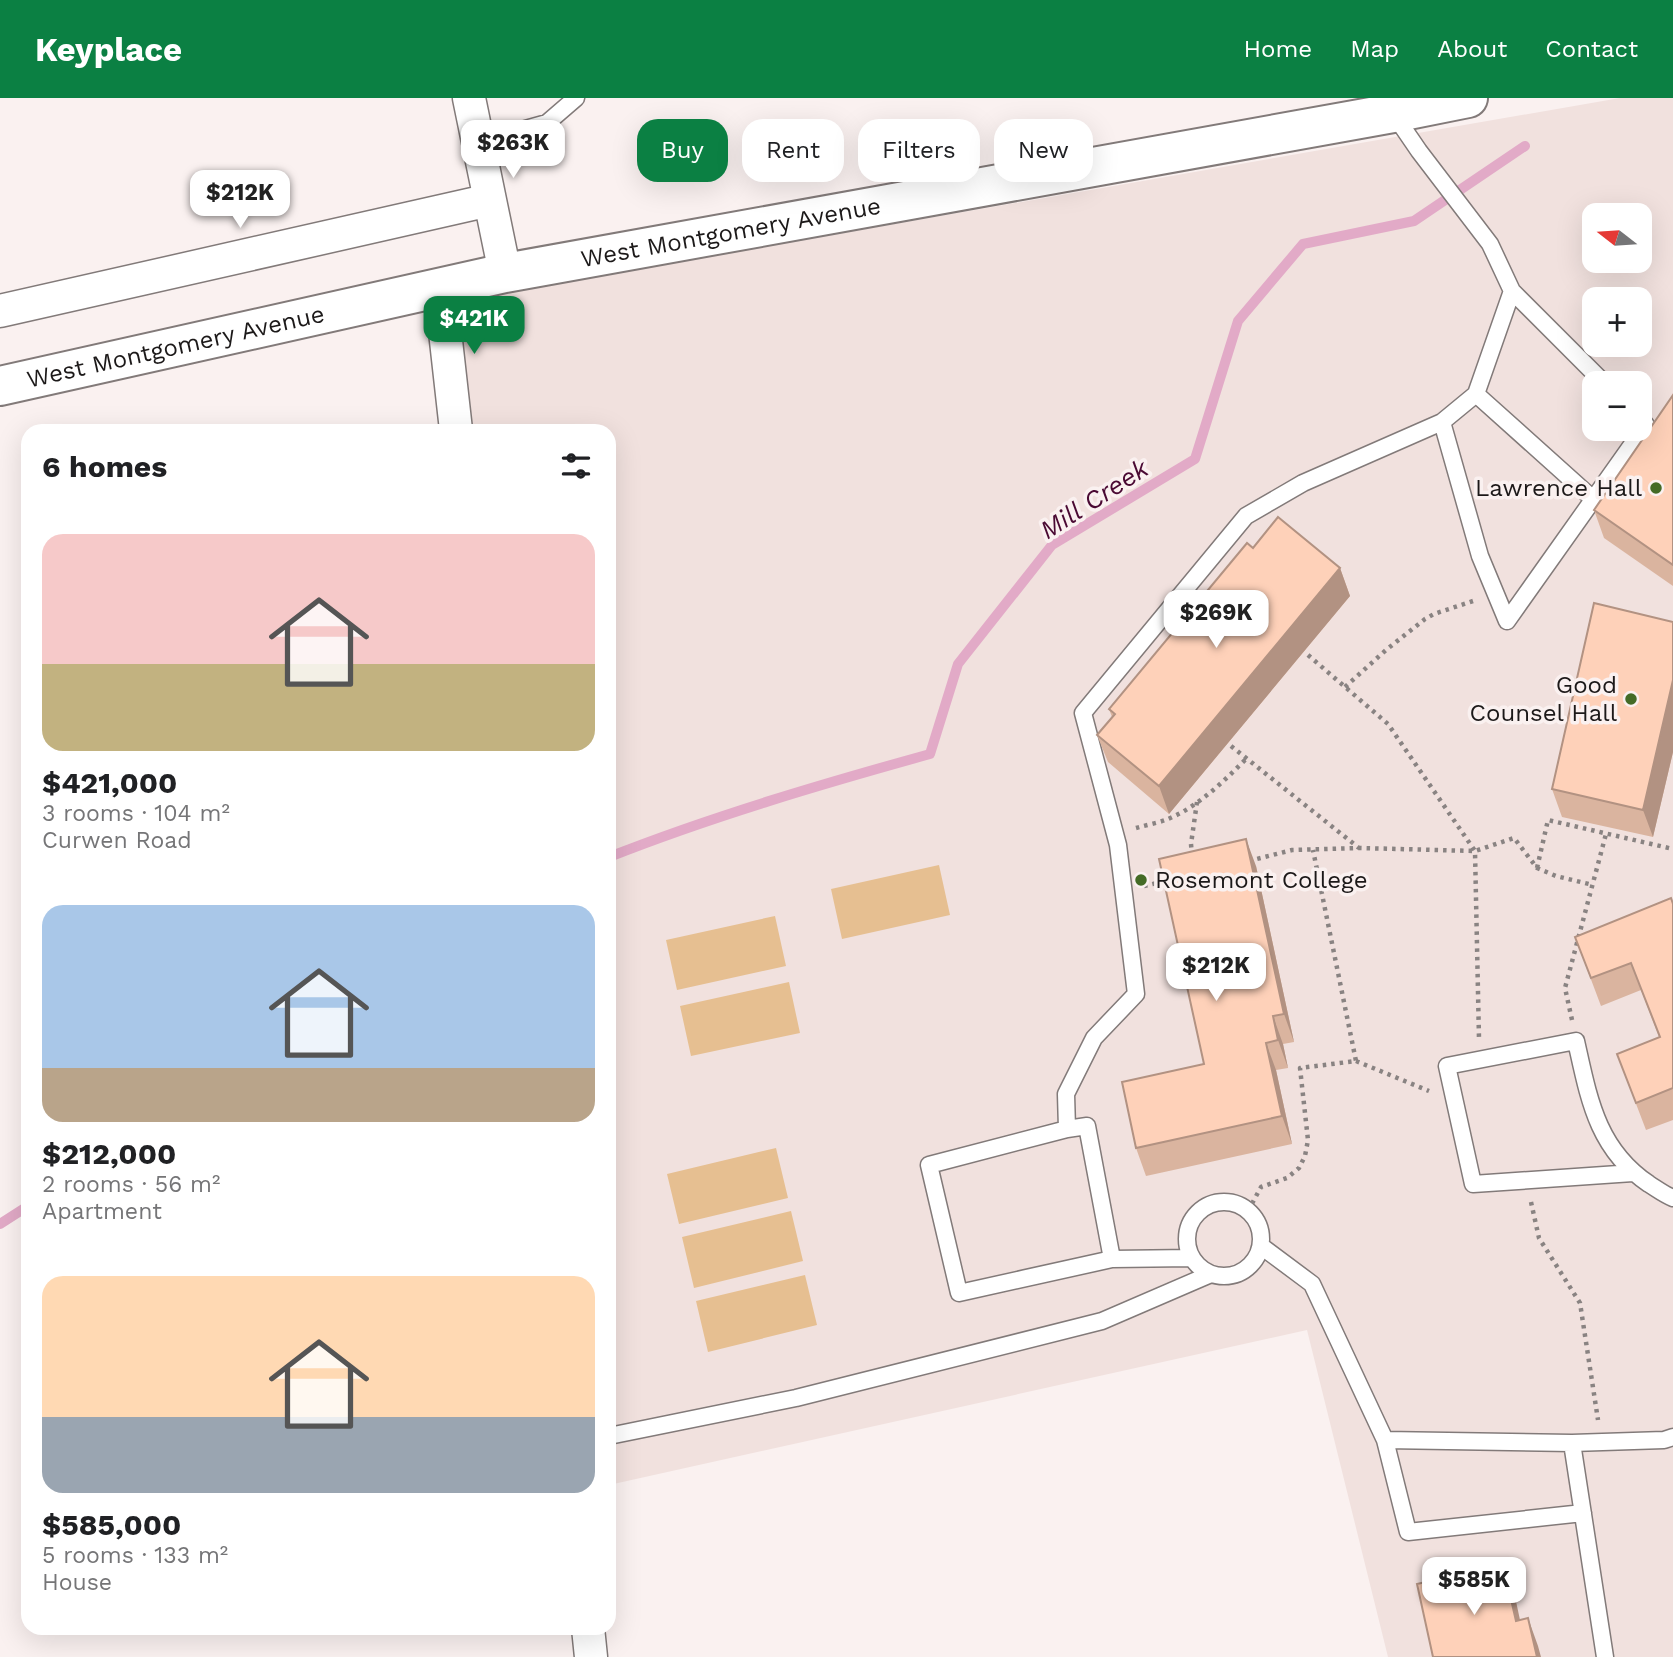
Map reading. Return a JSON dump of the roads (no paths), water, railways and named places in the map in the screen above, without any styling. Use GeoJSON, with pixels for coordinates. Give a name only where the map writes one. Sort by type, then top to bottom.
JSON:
{"type":"FeatureCollection","features":[{"type":"Feature","properties":{"kind":"main road","name":"West Montgomery Avenue"},"geometry":{"type":"LineString","coordinates":[[0,386],[505,273],[1393,105],[1468,98]]}},
{"type":"Feature","properties":{"kind":"street"},"geometry":{"type":"LineString","coordinates":[[469,98],[505,273]]}},
{"type":"Feature","properties":{"kind":"street"},"geometry":{"type":"LineString","coordinates":[[0,311],[490,200]]}},
{"type":"Feature","properties":{"kind":"street"},"geometry":{"type":"LineString","coordinates":[[440,288],[455,424]]}},
{"type":"Feature","properties":{"kind":"street"},"geometry":{"type":"LineString","coordinates":[[589,1635],[591,1657]]}},
{"type":"Feature","properties":{"kind":"lane"},"geometry":{"type":"LineString","coordinates":[[478,142],[547,123],[576,98]]}},
{"type":"Feature","properties":{"kind":"lane"},"geometry":{"type":"LineString","coordinates":[[1393,105],[1419,150],[1490,244],[1512,291],[1592,371]]}},
{"type":"Feature","properties":{"kind":"lane"},"geometry":{"type":"LineString","coordinates":[[1067,1129],[1066,1094],[1094,1038],[1136,994],[1118,845],[1083,713],[1246,516],[1303,483],[1442,422],[1476,394],[1512,291]]}},
{"type":"Feature","properties":{"kind":"lane"},"geometry":{"type":"LineString","coordinates":[[1476,394],[1593,499]]}},
{"type":"Feature","properties":{"kind":"lane"},"geometry":{"type":"LineString","coordinates":[[1442,422],[1480,556],[1507,621],[1635,441]]}},
{"type":"Feature","properties":{"kind":"lane"},"geometry":{"type":"LineString","coordinates":[[1633,1173],[1473,1184],[1447,1066],[1576,1041],[1589,1100],[1606,1140],[1633,1173],[1673,1198]]}},
{"type":"Feature","properties":{"kind":"lane"},"geometry":{"type":"LineString","coordinates":[[1112,1259],[1087,1126],[929,1165],[959,1293],[1112,1259],[1192,1258]]}},
{"type":"Feature","properties":{"kind":"lane"},"geometry":{"type":"LineString","coordinates":[[1212,1204],[1238,1204],[1257,1221],[1261,1246],[1248,1268],[1237,1274],[1211,1274],[1200,1268],[1192,1258],[1188,1232],[1192,1220],[1201,1210],[1212,1204]]}},
{"type":"Feature","properties":{"kind":"lane"},"geometry":{"type":"LineString","coordinates":[[1261,1246],[1312,1284],[1385,1440],[1408,1531],[1583,1513]]}},
{"type":"Feature","properties":{"kind":"lane"},"geometry":{"type":"LineString","coordinates":[[616,1435],[796,1398],[1102,1321],[1211,1274]]}},
{"type":"Feature","properties":{"kind":"lane"},"geometry":{"type":"LineString","coordinates":[[1385,1440],[1572,1443],[1664,1440],[1673,1437]]}},
{"type":"Feature","properties":{"kind":"lane"},"geometry":{"type":"LineString","coordinates":[[1572,1443],[1605,1657]]}},
{"type":"Feature","properties":{"kind":"waterway","name":"Mill Creek"},"geometry":{"type":"LineString","coordinates":[[616,854],[768,801],[930,754],[958,664],[1052,545],[1195,459],[1238,321],[1303,244],[1414,221],[1525,146]]}},
{"type":"Feature","properties":{"kind":"waterway","name":"Mill Creek"},"geometry":{"type":"LineString","coordinates":[[0,1224],[21,1210]]}},
{"type":"Feature","properties":{"kind":"place","name":"Lawrence Hall"},"geometry":{"type":"Point","coordinates":[1656,488]}},
{"type":"Feature","properties":{"kind":"place","name":"Good Counsel Hall"},"geometry":{"type":"Point","coordinates":[1631,699]}},
{"type":"Feature","properties":{"kind":"place","name":"Rosemont College"},"geometry":{"type":"Point","coordinates":[1141,880]}}]}
